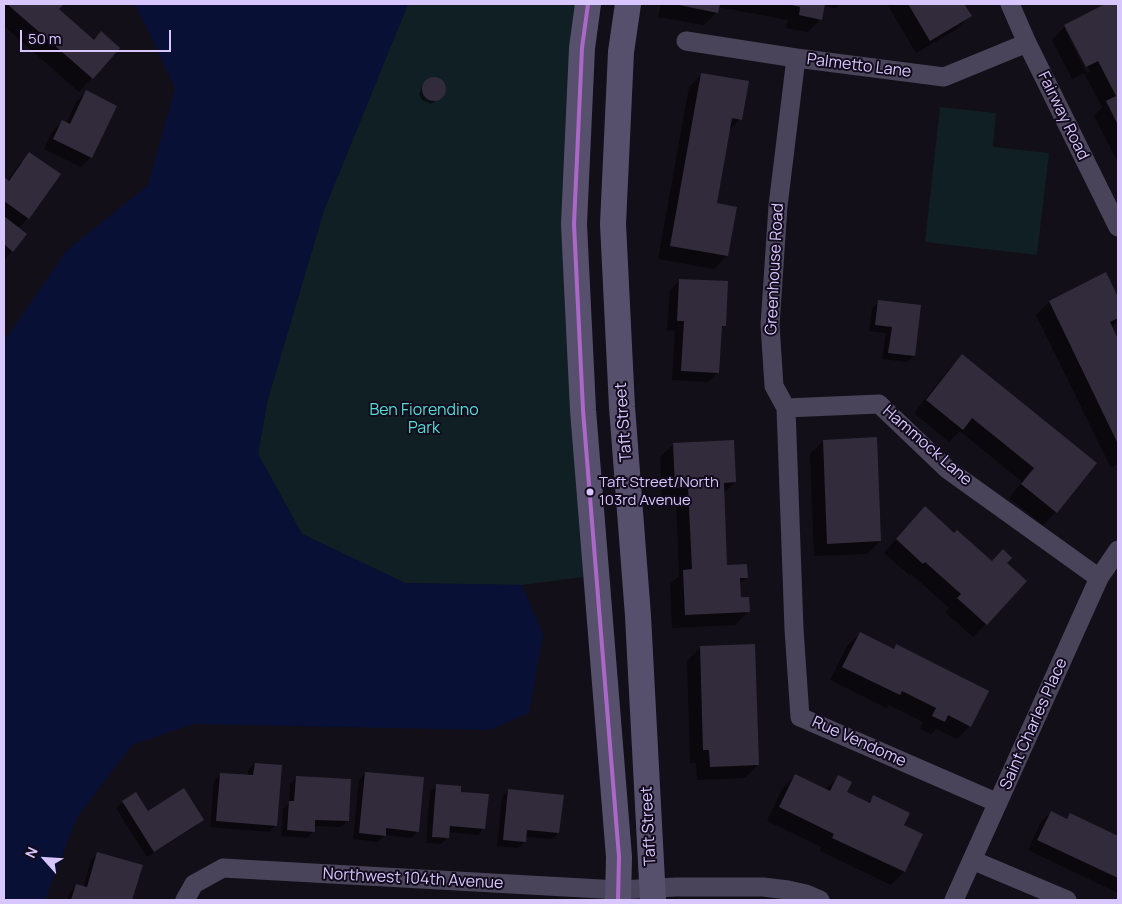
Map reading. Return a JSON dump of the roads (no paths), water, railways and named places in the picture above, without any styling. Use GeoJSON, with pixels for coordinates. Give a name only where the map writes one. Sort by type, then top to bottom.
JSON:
{"type":"FeatureCollection","features":[{"type":"Feature","properties":{"kind":"street","name":"Taft Street"},"geometry":{"type":"LineString","coordinates":[[588,4],[582,48],[574,224],[584,419],[619,857],[636,894]]}},
{"type":"Feature","properties":{"kind":"street","name":"Taft Street"},"geometry":{"type":"LineString","coordinates":[[628,4],[621,52],[613,224],[622,407],[638,616],[636,894]]}},
{"type":"Feature","properties":{"kind":"street","name":"Fairway Road"},"geometry":{"type":"LineString","coordinates":[[1010,4],[1027,43],[1118,227]]}},
{"type":"Feature","properties":{"kind":"street","name":"Palmetto Lane"},"geometry":{"type":"LineString","coordinates":[[686,41],[796,58],[944,77],[1027,43]]}},
{"type":"Feature","properties":{"kind":"street","name":"Greenhouse Road"},"geometry":{"type":"LineString","coordinates":[[794,629],[786,408],[774,386],[770,325],[778,206],[796,58]]}},
{"type":"Feature","properties":{"kind":"street","name":"Hammock Lane"},"geometry":{"type":"LineString","coordinates":[[786,408],[878,404],[947,469],[1099,578]]}},
{"type":"Feature","properties":{"kind":"street","name":"Saint Charles Place"},"geometry":{"type":"LineString","coordinates":[[954,900],[1099,578],[1118,550]]}},
{"type":"Feature","properties":{"kind":"street","name":"Rue Vendome"},"geometry":{"type":"LineString","coordinates":[[794,629],[800,717],[998,803]]}},
{"type":"Feature","properties":{"kind":"street"},"geometry":{"type":"LineString","coordinates":[[972,860],[1067,900]]}},
{"type":"Feature","properties":{"kind":"street","name":"Northwest 104th Avenue"},"geometry":{"type":"LineString","coordinates":[[189,892],[223,868],[636,894]]}},
{"type":"Feature","properties":{"kind":"street"},"geometry":{"type":"LineString","coordinates":[[636,894],[676,887],[764,887],[806,894],[820,900]]}},
{"type":"Feature","properties":{"kind":"place","name":"Taft Street/North 103rd Avenue"},"geometry":{"type":"Point","coordinates":[590,492]}},
{"type":"Feature","properties":{"kind":"park label","name":"Ben Fiorendino Park"},"geometry":{"type":"Point","coordinates":[424,420]}}]}
